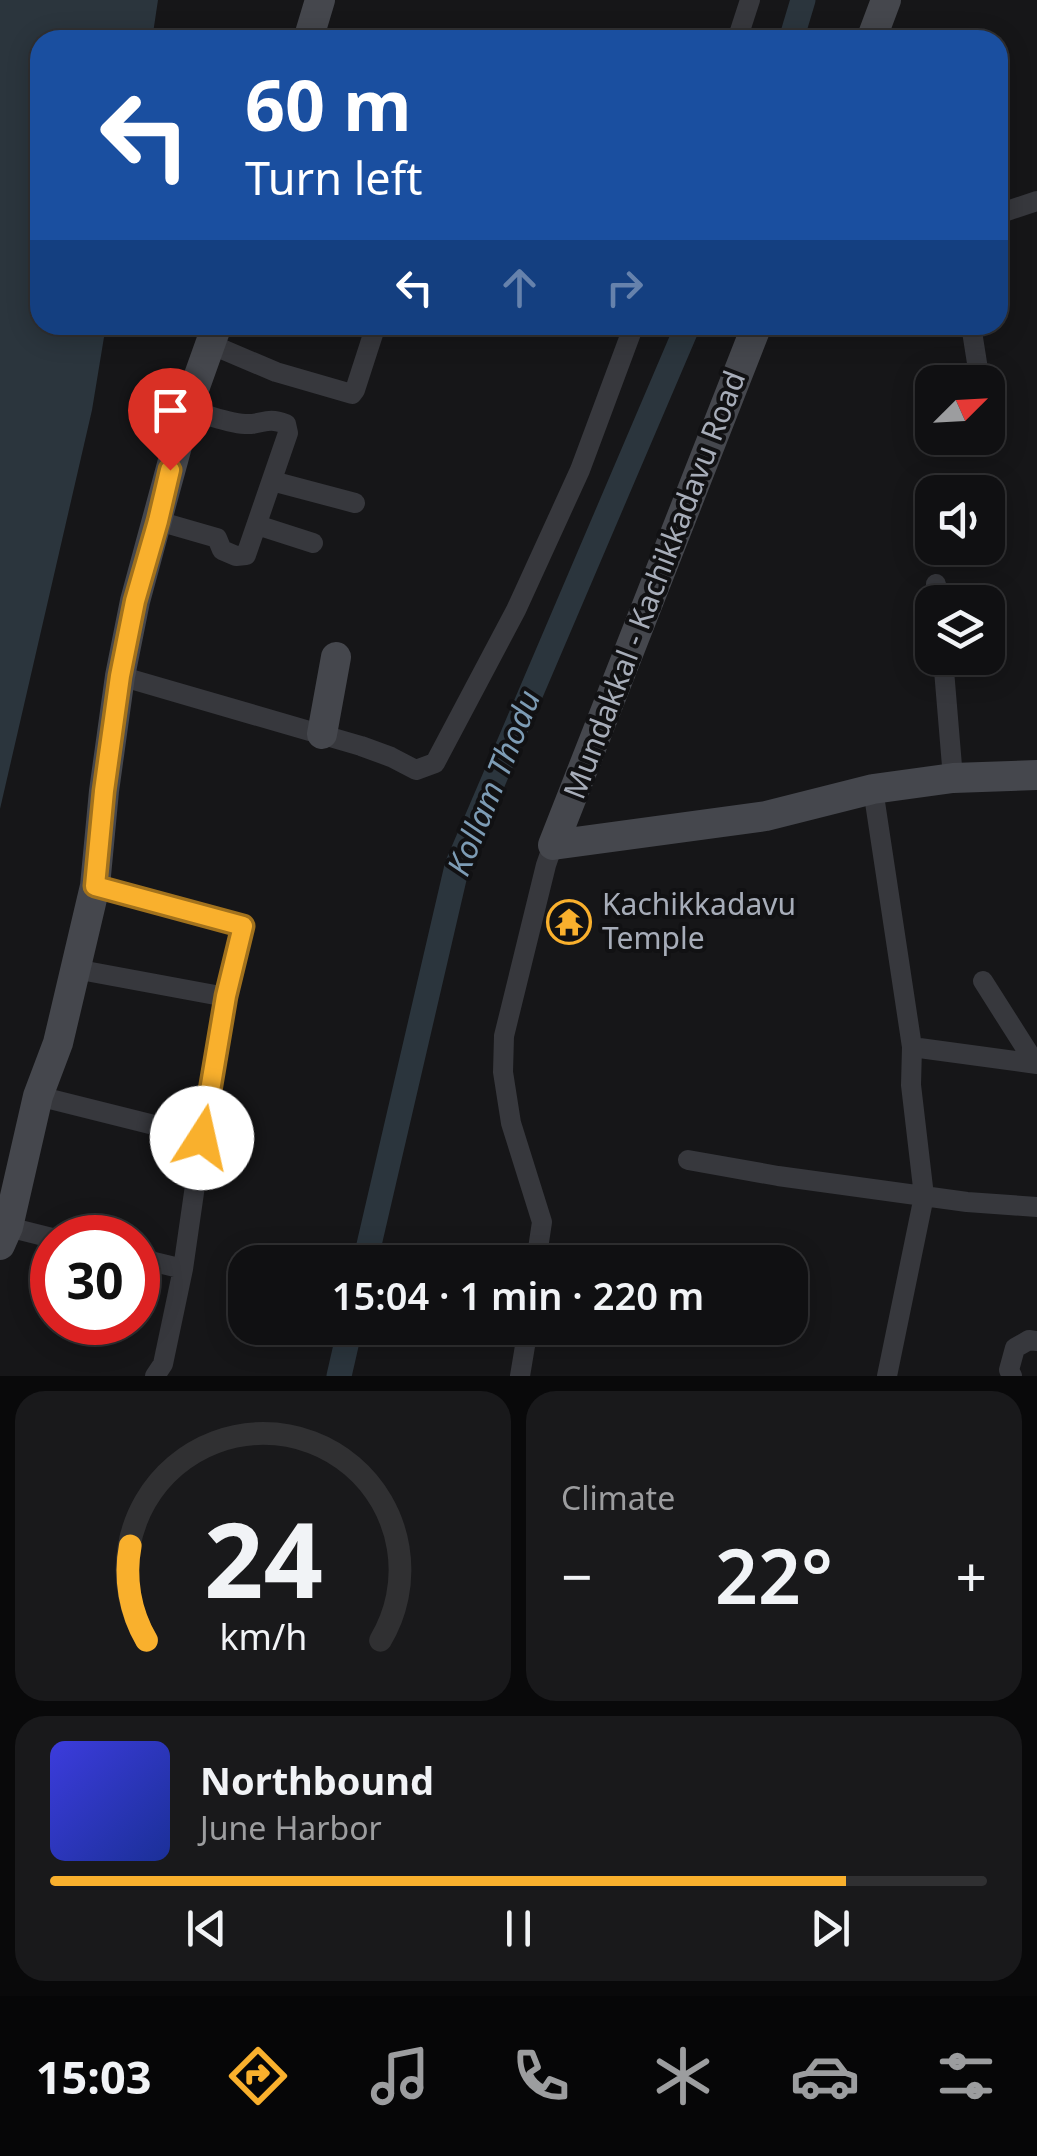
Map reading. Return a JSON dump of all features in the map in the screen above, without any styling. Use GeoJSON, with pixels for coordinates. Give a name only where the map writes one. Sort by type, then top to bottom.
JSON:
{"type":"FeatureCollection","features":[{"type":"Feature","properties":{"kind":"street"},"geometry":{"type":"LineString","coordinates":[[315,30],[320,0]]}},
{"type":"Feature","properties":{"kind":"street"},"geometry":{"type":"LineString","coordinates":[[740,30],[750,0]]}},
{"type":"Feature","properties":{"kind":"street"},"geometry":{"type":"LineString","coordinates":[[875,30],[886,0]]}},
{"type":"Feature","properties":{"kind":"street"},"geometry":{"type":"LineString","coordinates":[[1008,211],[1037,201]]}},
{"type":"Feature","properties":{"kind":"street"},"geometry":{"type":"LineString","coordinates":[[30,1237],[4,1236],[38,1096],[58,1043],[95,886],[120,676],[135,601],[187,409],[214,335]]}},
{"type":"Feature","properties":{"kind":"street"},"geometry":{"type":"LineString","coordinates":[[216,335],[276,372],[352,394],[373,335]]}},
{"type":"Feature","properties":{"kind":"street"},"geometry":{"type":"LineString","coordinates":[[120,676],[322,734],[391,757],[416,770],[435,763],[516,610],[580,470],[630,335]]}},
{"type":"Feature","properties":{"kind":"street","name":"Mundakkal - Kachikkadavu Road"},"geometry":{"type":"LineString","coordinates":[[553,846],[753,335]]}},
{"type":"Feature","properties":{"kind":"street"},"geometry":{"type":"LineString","coordinates":[[973,335],[977,365]]}},
{"type":"Feature","properties":{"kind":"street"},"geometry":{"type":"LineString","coordinates":[[158,521],[217,538],[222,550],[246,555],[288,433],[286,424],[269,419],[243,424],[187,409]]}},
{"type":"Feature","properties":{"kind":"street"},"geometry":{"type":"LineString","coordinates":[[272,481],[355,503]]}},
{"type":"Feature","properties":{"kind":"street"},"geometry":{"type":"LineString","coordinates":[[258,525],[314,543]]}},
{"type":"Feature","properties":{"kind":"street"},"geometry":{"type":"LineString","coordinates":[[322,734],[336,657]]}},
{"type":"Feature","properties":{"kind":"street"},"geometry":{"type":"LineString","coordinates":[[944,675],[953,778]]}},
{"type":"Feature","properties":{"kind":"street"},"geometry":{"type":"LineString","coordinates":[[539,1245],[542,1222],[511,1124],[503,1072],[504,1036],[553,846],[766,816],[872,789],[953,778],[1037,775]]}},
{"type":"Feature","properties":{"kind":"street"},"geometry":{"type":"LineString","coordinates":[[872,789],[912,1047],[911,1085],[924,1196],[887,1376]]}},
{"type":"Feature","properties":{"kind":"street"},"geometry":{"type":"LineString","coordinates":[[95,886],[243,926],[226,996],[183,1269],[162,1364],[155,1376]]}},
{"type":"Feature","properties":{"kind":"street"},"geometry":{"type":"LineString","coordinates":[[76,969],[226,996]]}},
{"type":"Feature","properties":{"kind":"street"},"geometry":{"type":"LineString","coordinates":[[983,981],[1036,1063]]}},
{"type":"Feature","properties":{"kind":"street"},"geometry":{"type":"LineString","coordinates":[[912,1047],[1036,1063]]}},
{"type":"Feature","properties":{"kind":"street"},"geometry":{"type":"LineString","coordinates":[[38,1096],[202,1138]]}},
{"type":"Feature","properties":{"kind":"street"},"geometry":{"type":"LineString","coordinates":[[688,1160],[990,1205],[1037,1207]]}},
{"type":"Feature","properties":{"kind":"street"},"geometry":{"type":"LineString","coordinates":[[160,1263],[183,1269]]}},
{"type":"Feature","properties":{"kind":"street"},"geometry":{"type":"LineString","coordinates":[[1012,1376],[1009,1370],[1015,1348],[1029,1340],[1037,1341]]}},
{"type":"Feature","properties":{"kind":"street"},"geometry":{"type":"LineString","coordinates":[[520,1376],[525,1345]]}},
{"type":"Feature","properties":{"kind":"shaded area"},"geometry":{"type":"Polygon","coordinates":[[[0,0],[158,0],[154,30],[30,30],[30,335],[104,335],[92,410],[0,809],[0,0]]]}},
{"type":"Feature","properties":{"kind":"waterway","name":"Kollam Thodu"},"geometry":{"type":"LineString","coordinates":[[794,30],[803,0]]}},
{"type":"Feature","properties":{"kind":"waterway","name":"Kollam Thodu"},"geometry":{"type":"LineString","coordinates":[[369,1245],[457,866],[684,335]]}},
{"type":"Feature","properties":{"kind":"waterway","name":"Kollam Thodu"},"geometry":{"type":"LineString","coordinates":[[339,1376],[346,1345]]}},
{"type":"Feature","properties":{"kind":"place","name":"Kachikkadavu Temple"},"geometry":{"type":"Point","coordinates":[569,922]}},
{"type":"Feature","properties":{"kind":"route"},"geometry":{"type":"LineString","coordinates":[[170,470],[135,601],[120,676],[95,886],[243,926],[226,996],[202,1138]]}}]}
